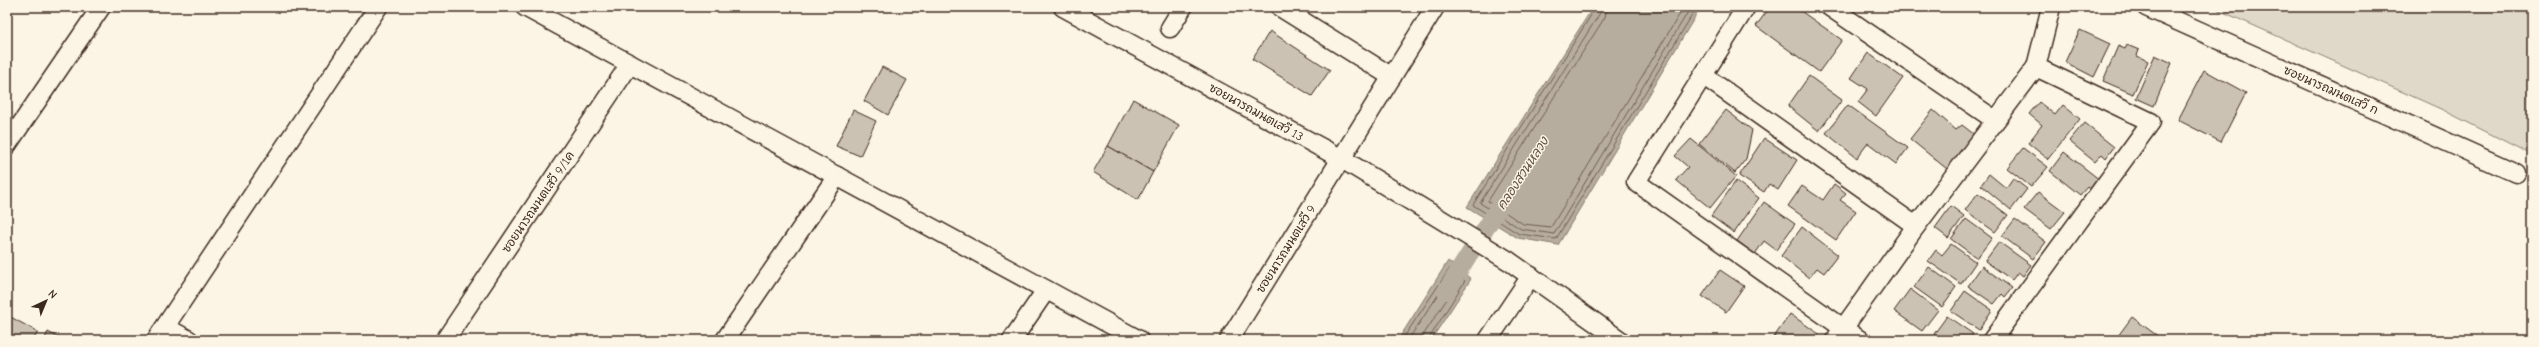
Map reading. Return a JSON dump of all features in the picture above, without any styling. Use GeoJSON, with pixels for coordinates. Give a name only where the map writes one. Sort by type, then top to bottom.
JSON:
{"type":"FeatureCollection","features":[{"type":"Feature","properties":{"kind":"street"},"geometry":{"type":"LineString","coordinates":[[7,145],[101,7]]}},
{"type":"Feature","properties":{"kind":"street"},"geometry":{"type":"LineString","coordinates":[[189,340],[160,334],[378,7]]}},
{"type":"Feature","properties":{"kind":"street"},"geometry":{"type":"LineString","coordinates":[[525,7],[1139,340]]}},
{"type":"Feature","properties":{"kind":"street","name":"ซอยนารถมนตเสวี 13"},"geometry":{"type":"LineString","coordinates":[[1063,7],[1342,159],[1509,260],[1530,276]]}},
{"type":"Feature","properties":{"kind":"street"},"geometry":{"type":"LineString","coordinates":[[1170,28],[1183,7]]}},
{"type":"Feature","properties":{"kind":"street"},"geometry":{"type":"LineString","coordinates":[[1280,7],[1392,77]]}},
{"type":"Feature","properties":{"kind":"street","name":"ซอยนารถมนตเสวี 9"},"geometry":{"type":"LineString","coordinates":[[1229,340],[1435,7]]}},
{"type":"Feature","properties":{"kind":"street"},"geometry":{"type":"LineString","coordinates":[[1746,7],[1636,182],[1839,335],[1860,340]]}},
{"type":"Feature","properties":{"kind":"street"},"geometry":{"type":"LineString","coordinates":[[1830,7],[1995,120]]}},
{"type":"Feature","properties":{"kind":"street"},"geometry":{"type":"LineString","coordinates":[[1839,335],[1916,226],[2036,67],[2051,7]]}},
{"type":"Feature","properties":{"kind":"street","name":"ซอยนารถมนตเสวี ก"},"geometry":{"type":"LineString","coordinates":[[2146,7],[2516,173]]}},
{"type":"Feature","properties":{"kind":"street","name":"ซอยนารถมนตเสวี 9/1ค"},"geometry":{"type":"LineString","coordinates":[[445,340],[630,64]]}},
{"type":"Feature","properties":{"kind":"street"},"geometry":{"type":"LineString","coordinates":[[1992,340],[2152,122],[2036,67]]}},
{"type":"Feature","properties":{"kind":"street"},"geometry":{"type":"LineString","coordinates":[[1704,76],[1916,226]]}},
{"type":"Feature","properties":{"kind":"street"},"geometry":{"type":"LineString","coordinates":[[726,340],[837,176]]}},
{"type":"Feature","properties":{"kind":"street"},"geometry":{"type":"LineString","coordinates":[[1488,340],[1530,276],[1620,340]]}},
{"type":"Feature","properties":{"kind":"street"},"geometry":{"type":"LineString","coordinates":[[1012,340],[1046,290]]}},
{"type":"Feature","properties":{"kind":"shaded area"},"geometry":{"type":"Polygon","coordinates":[[[2212,7],[2532,7],[2532,155],[2443,110],[2212,7]]]}},
{"type":"Feature","properties":{"kind":"water"},"geometry":{"type":"Polygon","coordinates":[[[1593,7],[1701,7],[1558,245],[1518,238],[1467,207],[1593,7]]]}},
{"type":"Feature","properties":{"kind":"water"},"geometry":{"type":"Polygon","coordinates":[[[1448,261],[1471,279],[1431,340],[1398,340],[1448,261]]]}},
{"type":"Feature","properties":{"kind":"building"},"geometry":{"type":"Polygon","coordinates":[[[1770,7],[1795,7],[1842,40],[1819,72],[1756,26],[1770,7]]]}},
{"type":"Feature","properties":{"kind":"building"},"geometry":{"type":"Polygon","coordinates":[[[2080,30],[2110,44],[2094,77],[2065,62],[2080,30]]]}},
{"type":"Feature","properties":{"kind":"building"},"geometry":{"type":"Polygon","coordinates":[[[1270,31],[1330,70],[1312,96],[1252,59],[1270,31]]]}},
{"type":"Feature","properties":{"kind":"building"},"geometry":{"type":"Polygon","coordinates":[[[2127,45],[2139,50],[2137,56],[2148,61],[2133,94],[2103,81],[2118,46],[2125,49],[2127,45]]]}},
{"type":"Feature","properties":{"kind":"building"},"geometry":{"type":"Polygon","coordinates":[[[1868,53],[1903,78],[1876,116],[1858,102],[1868,89],[1851,78],[1868,53]]]}},
{"type":"Feature","properties":{"kind":"building"},"geometry":{"type":"Polygon","coordinates":[[[2155,55],[2172,63],[2154,106],[2136,98],[2155,55]]]}},
{"type":"Feature","properties":{"kind":"building"},"geometry":{"type":"Polygon","coordinates":[[[882,67],[907,80],[888,115],[864,101],[882,67]]]}},
{"type":"Feature","properties":{"kind":"building"},"geometry":{"type":"Polygon","coordinates":[[[2204,70],[2246,93],[2221,142],[2178,120],[2204,70]]]}},
{"type":"Feature","properties":{"kind":"building"},"geometry":{"type":"Polygon","coordinates":[[[1809,76],[1842,100],[1819,131],[1788,106],[1809,76]]]}},
{"type":"Feature","properties":{"kind":"building"},"geometry":{"type":"Polygon","coordinates":[[[1133,99],[1179,125],[1153,172],[1108,146],[1133,99]]]}},
{"type":"Feature","properties":{"kind":"building"},"geometry":{"type":"Polygon","coordinates":[[[2039,102],[2055,115],[2063,105],[2080,119],[2048,159],[2028,143],[2042,125],[2029,114],[2039,102]]]}},
{"type":"Feature","properties":{"kind":"building"},"geometry":{"type":"Polygon","coordinates":[[[1848,105],[1908,148],[1896,164],[1868,143],[1857,158],[1826,133],[1848,105]]]}},
{"type":"Feature","properties":{"kind":"building"},"geometry":{"type":"Polygon","coordinates":[[[853,110],[876,121],[860,156],[836,146],[853,110]]]}},
{"type":"Feature","properties":{"kind":"building"},"geometry":{"type":"Polygon","coordinates":[[[1726,110],[1752,130],[1746,159],[1735,173],[1699,144],[1726,110]]]}},
{"type":"Feature","properties":{"kind":"building"},"geometry":{"type":"Polygon","coordinates":[[[1933,110],[1956,130],[1962,125],[1975,135],[1947,169],[1910,139],[1933,110]]]}},
{"type":"Feature","properties":{"kind":"building"},"geometry":{"type":"Polygon","coordinates":[[[2084,123],[2114,147],[2106,158],[2102,154],[2095,162],[2069,141],[2084,123]]]}},
{"type":"Feature","properties":{"kind":"building"},"geometry":{"type":"Polygon","coordinates":[[[1764,138],[1797,160],[1778,190],[1769,184],[1764,192],[1739,176],[1764,138]]]}},
{"type":"Feature","properties":{"kind":"building"},"geometry":{"type":"Polygon","coordinates":[[[1691,139],[1736,176],[1710,208],[1676,180],[1688,167],[1675,156],[1691,139]]]}},
{"type":"Feature","properties":{"kind":"building"},"geometry":{"type":"Polygon","coordinates":[[[1108,146],[1153,172],[1138,200],[1093,172],[1108,146]]]}},
{"type":"Feature","properties":{"kind":"building"},"geometry":{"type":"Polygon","coordinates":[[[2023,148],[2048,167],[2031,187],[2007,168],[2023,148]]]}},
{"type":"Feature","properties":{"kind":"building"},"geometry":{"type":"Polygon","coordinates":[[[2064,152],[2100,180],[2092,191],[2087,187],[2080,195],[2050,171],[2064,152]]]}},
{"type":"Feature","properties":{"kind":"building"},"geometry":{"type":"Polygon","coordinates":[[[1989,174],[2006,188],[2013,178],[2027,189],[2011,210],[1981,185],[1989,174]]]}},
{"type":"Feature","properties":{"kind":"building"},"geometry":{"type":"Polygon","coordinates":[[[1736,181],[1759,198],[1734,233],[1711,216],[1736,181]]]}},
{"type":"Feature","properties":{"kind":"building"},"geometry":{"type":"Polygon","coordinates":[[[1834,184],[1846,193],[1840,200],[1856,211],[1836,240],[1788,206],[1802,186],[1823,200],[1834,184]]]}},
{"type":"Feature","properties":{"kind":"building"},"geometry":{"type":"Polygon","coordinates":[[[2038,192],[2065,212],[2051,229],[2024,209],[2038,192]]]}},
{"type":"Feature","properties":{"kind":"building"},"geometry":{"type":"Polygon","coordinates":[[[1978,193],[2008,215],[1995,232],[1965,210],[1978,193]]]}},
{"type":"Feature","properties":{"kind":"building"},"geometry":{"type":"Polygon","coordinates":[[[1764,202],[1795,224],[1776,250],[1764,241],[1755,254],[1737,241],[1764,202]]]}},
{"type":"Feature","properties":{"kind":"building"},"geometry":{"type":"Polygon","coordinates":[[[1951,206],[1964,216],[1948,238],[1935,228],[1951,206]]]}},
{"type":"Feature","properties":{"kind":"building"},"geometry":{"type":"Polygon","coordinates":[[[1966,219],[1992,238],[1977,258],[1951,239],[1966,219]]]}},
{"type":"Feature","properties":{"kind":"building"},"geometry":{"type":"Polygon","coordinates":[[[2015,219],[2046,242],[2033,259],[2002,236],[2015,219]]]}},
{"type":"Feature","properties":{"kind":"building"},"geometry":{"type":"Polygon","coordinates":[[[1802,227],[1838,255],[1824,273],[1817,268],[1809,278],[1781,256],[1802,227]]]}},
{"type":"Feature","properties":{"kind":"building"},"geometry":{"type":"Polygon","coordinates":[[[1999,242],[2031,265],[2023,276],[2018,272],[2012,280],[1985,261],[1999,242]]]}},
{"type":"Feature","properties":{"kind":"building"},"geometry":{"type":"Polygon","coordinates":[[[1951,244],[1976,262],[1961,284],[1928,261],[1936,250],[1942,255],[1951,244]]]}},
{"type":"Feature","properties":{"kind":"building"},"geometry":{"type":"Polygon","coordinates":[[[1982,266],[2012,288],[2005,297],[2002,294],[1994,304],[1968,286],[1982,266]]]}},
{"type":"Feature","properties":{"kind":"building"},"geometry":{"type":"Polygon","coordinates":[[[1929,267],[1956,287],[1942,307],[1914,287],[1929,267]]]}},
{"type":"Feature","properties":{"kind":"building"},"geometry":{"type":"Polygon","coordinates":[[[1720,270],[1744,286],[1726,312],[1702,296],[1720,270]]]}},
{"type":"Feature","properties":{"kind":"building"},"geometry":{"type":"Polygon","coordinates":[[[1910,289],[1938,310],[1922,331],[1894,311],[1910,289]]]}},
{"type":"Feature","properties":{"kind":"building"},"geometry":{"type":"Polygon","coordinates":[[[1965,291],[1992,310],[1979,330],[1951,311],[1965,291]]]}},
{"type":"Feature","properties":{"kind":"building"},"geometry":{"type":"Polygon","coordinates":[[[1790,314],[1819,334],[1814,340],[1772,340],[1790,314]]]}},
{"type":"Feature","properties":{"kind":"building"},"geometry":{"type":"Polygon","coordinates":[[[7,315],[38,332],[33,340],[7,340],[7,315]]]}},
{"type":"Feature","properties":{"kind":"building"},"geometry":{"type":"Polygon","coordinates":[[[1947,316],[1973,334],[1969,340],[1942,340],[1934,334],[1947,316]]]}},
{"type":"Feature","properties":{"kind":"building"},"geometry":{"type":"Polygon","coordinates":[[[2132,317],[2163,340],[2115,340],[2132,317]]]}},
{"type":"Feature","properties":{"kind":"building"},"geometry":{"type":"Polygon","coordinates":[[[48,332],[63,340],[44,340],[48,332]]]}},
{"type":"Feature","properties":{"kind":"waterway","name":"คลองสวนหลวง"},"geometry":{"type":"LineString","coordinates":[[1446,291],[1503,201]]}}]}
